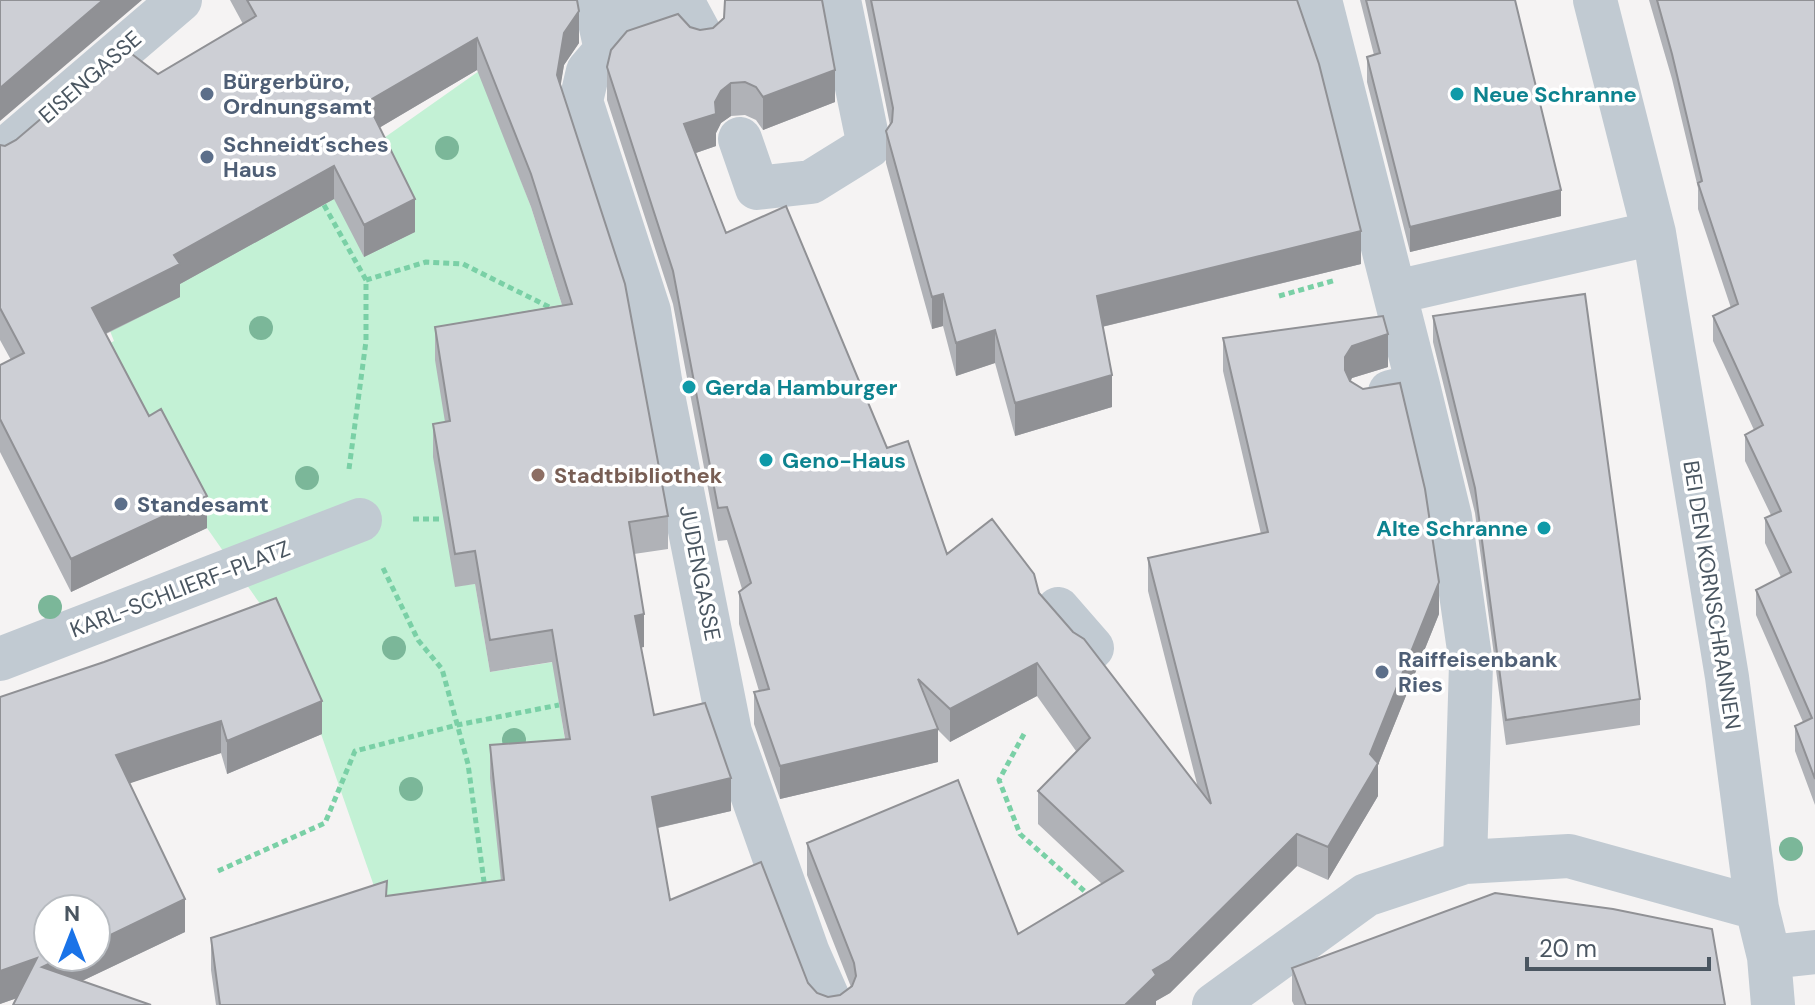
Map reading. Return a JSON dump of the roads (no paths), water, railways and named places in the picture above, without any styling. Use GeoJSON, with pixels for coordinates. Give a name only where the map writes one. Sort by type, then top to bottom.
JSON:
{"type":"FeatureCollection","features":[{"type":"Feature","properties":{"kind":"street","name":"EISENGASSE"},"geometry":{"type":"LineString","coordinates":[[0,154],[180,0]]}},
{"type":"Feature","properties":{"kind":"street"},"geometry":{"type":"LineString","coordinates":[[740,139],[757,188],[812,186],[869,146],[839,0]]}},
{"type":"Feature","properties":{"kind":"street"},"geometry":{"type":"LineString","coordinates":[[1320,0],[1396,292],[1450,517],[1471,664],[1465,862]]}},
{"type":"Feature","properties":{"kind":"street","name":"BEI DEN KORNSCHRANNEN"},"geometry":{"type":"LineString","coordinates":[[1595,0],[1654,233],[1727,677],[1757,908],[1769,957],[1773,1005]]}},
{"type":"Feature","properties":{"kind":"street"},"geometry":{"type":"LineString","coordinates":[[598,13],[661,6],[687,10],[702,38]]}},
{"type":"Feature","properties":{"kind":"street","name":"JUDENGASSE"},"geometry":{"type":"LineString","coordinates":[[598,13],[606,50],[588,71],[581,101],[649,311],[730,732],[808,953],[831,1005]]}},
{"type":"Feature","properties":{"kind":"street"},"geometry":{"type":"LineString","coordinates":[[1396,292],[1654,233]]}},
{"type":"Feature","properties":{"kind":"street"},"geometry":{"type":"LineString","coordinates":[[1369,397],[1418,385]]}},
{"type":"Feature","properties":{"kind":"street","name":"KARL-SCHLIERF-PLATZ"},"geometry":{"type":"LineString","coordinates":[[0,659],[360,520]]}},
{"type":"Feature","properties":{"kind":"street"},"geometry":{"type":"LineString","coordinates":[[1058,609],[1092,648]]}},
{"type":"Feature","properties":{"kind":"street"},"geometry":{"type":"LineString","coordinates":[[1214,1005],[1366,895],[1465,862],[1569,856],[1757,908]]}},
{"type":"Feature","properties":{"kind":"street"},"geometry":{"type":"LineString","coordinates":[[1769,957],[1815,952]]}},
{"type":"Feature","properties":{"kind":"place","name":"Bürgerbüro, Ordnungsamt"},"geometry":{"type":"Point","coordinates":[207,94]}},
{"type":"Feature","properties":{"kind":"place","name":"Neue Schranne"},"geometry":{"type":"Point","coordinates":[1457,94]}},
{"type":"Feature","properties":{"kind":"place","name":"Schneidt´sches Haus"},"geometry":{"type":"Point","coordinates":[207,157]}},
{"type":"Feature","properties":{"kind":"place","name":"Gerda Hamburger"},"geometry":{"type":"Point","coordinates":[689,387]}},
{"type":"Feature","properties":{"kind":"place","name":"Geno-Haus"},"geometry":{"type":"Point","coordinates":[766,460]}},
{"type":"Feature","properties":{"kind":"place","name":"Stadtbibliothek"},"geometry":{"type":"Point","coordinates":[538,475]}},
{"type":"Feature","properties":{"kind":"place","name":"Standesamt"},"geometry":{"type":"Point","coordinates":[121,504]}},
{"type":"Feature","properties":{"kind":"place","name":"Alte Schranne"},"geometry":{"type":"Point","coordinates":[1544,528]}},
{"type":"Feature","properties":{"kind":"place","name":"Raiffeisenbank Ries"},"geometry":{"type":"Point","coordinates":[1382,672]}}]}
